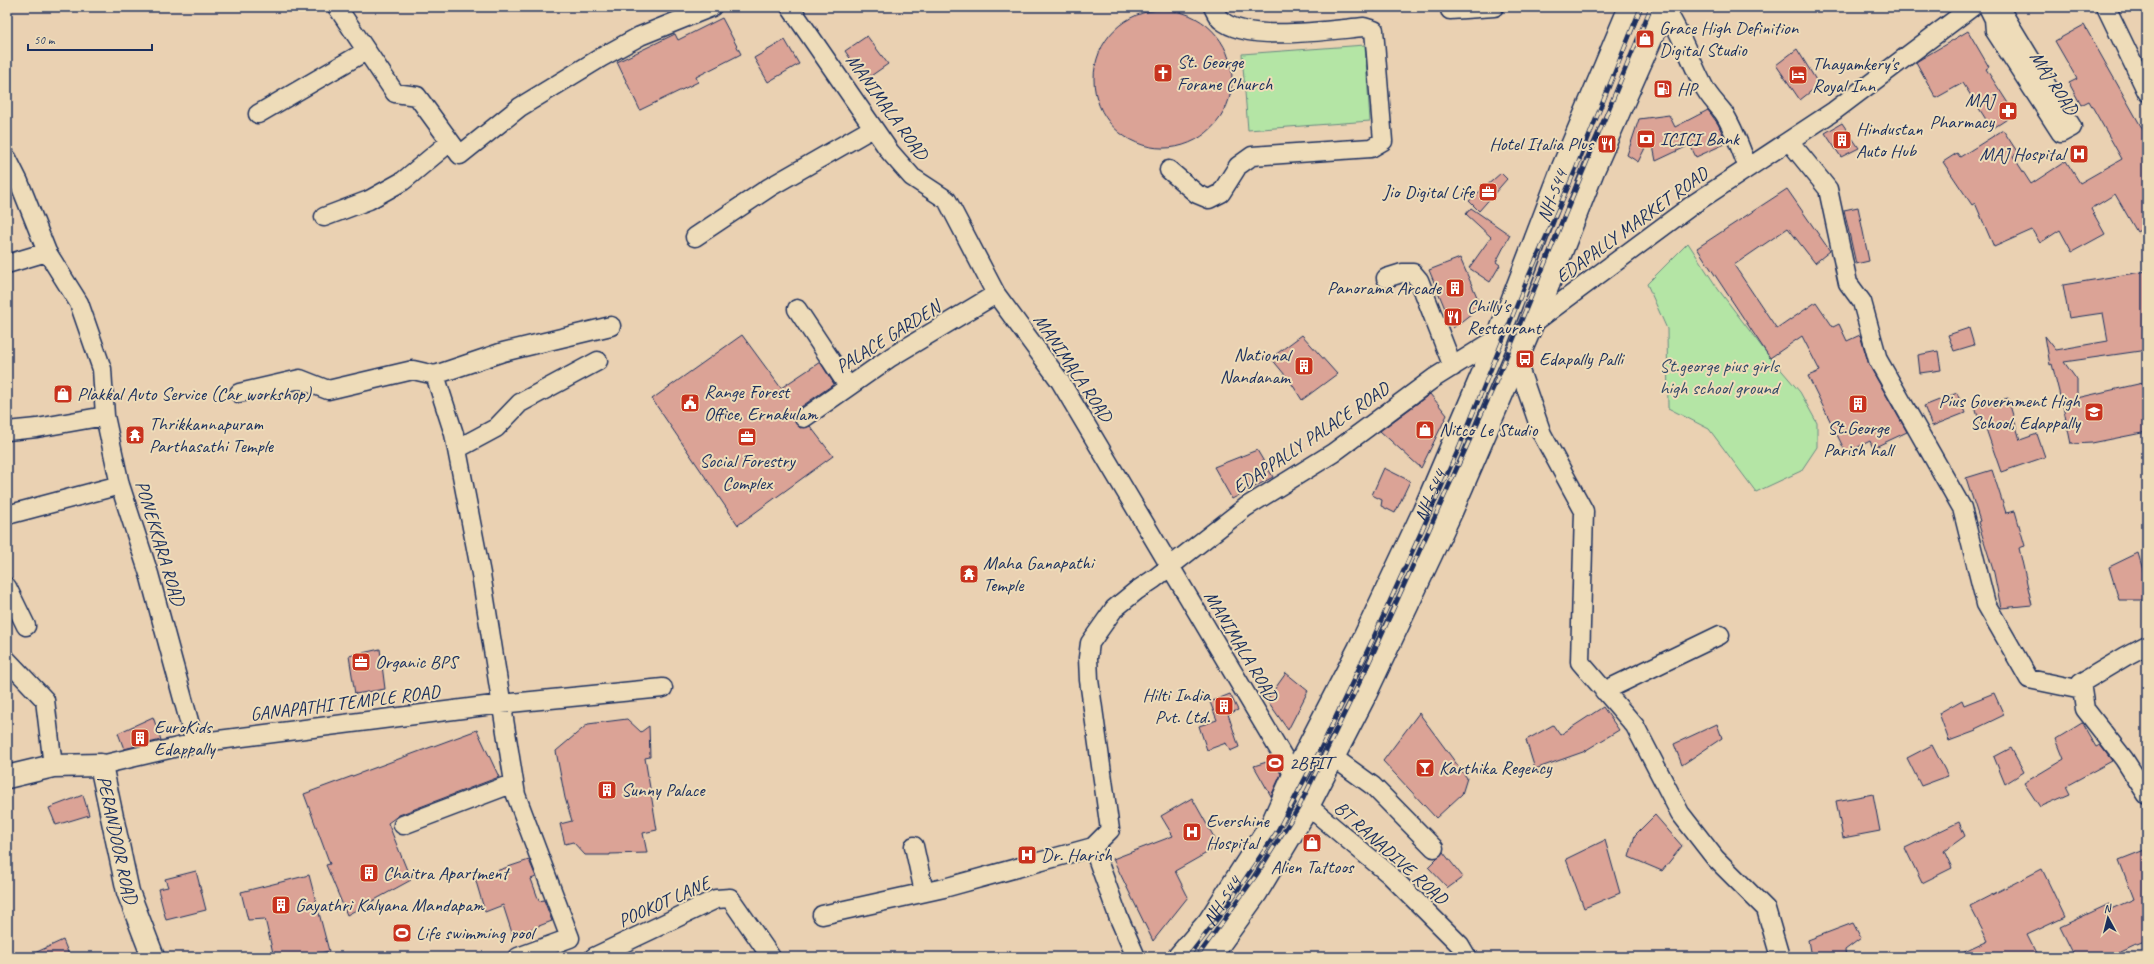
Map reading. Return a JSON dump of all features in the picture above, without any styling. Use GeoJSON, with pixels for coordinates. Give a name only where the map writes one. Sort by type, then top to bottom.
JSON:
{"type":"FeatureCollection","features":[{"type":"Feature","properties":{"kind":"main road","name":"NH-544"},"geometry":{"type":"LineString","coordinates":[[1178,957],[1209,922],[1272,822],[1294,775],[1359,649],[1421,518],[1498,338],[1564,165],[1630,7]]}},
{"type":"Feature","properties":{"kind":"main road","name":"NH-544"},"geometry":{"type":"LineString","coordinates":[[1210,957],[1256,893],[1308,806],[1363,699],[1452,512],[1535,316],[1594,168],[1664,10]]}},
{"type":"Feature","properties":{"kind":"main road"},"geometry":{"type":"LineString","coordinates":[[1613,48],[1642,59]]}},
{"type":"Feature","properties":{"kind":"main road"},"geometry":{"type":"LineString","coordinates":[[1512,302],[1535,316]]}},
{"type":"Feature","properties":{"kind":"main road","name":"PERANDOOR ROAD"},"geometry":{"type":"LineString","coordinates":[[7,777],[53,766],[102,765],[128,892],[153,957]]}},
{"type":"Feature","properties":{"kind":"street"},"geometry":{"type":"LineString","coordinates":[[337,7],[395,93],[417,96],[460,154],[520,107],[602,57],[640,36],[712,7]]}},
{"type":"Feature","properties":{"kind":"street","name":"MANIMALA ROAD"},"geometry":{"type":"LineString","coordinates":[[790,7],[890,152],[912,177],[947,200],[996,294],[1060,381],[1294,775]]}},
{"type":"Feature","properties":{"kind":"street"},"geometry":{"type":"LineString","coordinates":[[1169,170],[1197,194],[1209,199],[1221,193],[1238,166],[1252,156],[1371,148],[1382,141],[1374,30],[1364,27],[1274,33],[1241,30],[1220,20],[1213,7]]}},
{"type":"Feature","properties":{"kind":"street"},"geometry":{"type":"LineString","coordinates":[[1450,10],[1494,7]]}},
{"type":"Feature","properties":{"kind":"street","name":"EDAPALLY MARKET ROAD"},"geometry":{"type":"LineString","coordinates":[[1535,316],[1695,203],[1834,111],[1972,7]]}},
{"type":"Feature","properties":{"kind":"street","name":"MAJ ROAD"},"geometry":{"type":"LineString","coordinates":[[1988,7],[1994,19],[1995,30],[2061,133],[2072,126],[1999,7]]}},
{"type":"Feature","properties":{"kind":"street"},"geometry":{"type":"LineString","coordinates":[[2106,7],[2146,87]]}},
{"type":"Feature","properties":{"kind":"street"},"geometry":{"type":"LineString","coordinates":[[1664,10],[1665,9],[1675,24],[1683,45],[1703,85],[1723,113],[1748,168]]}},
{"type":"Feature","properties":{"kind":"street"},"geometry":{"type":"LineString","coordinates":[[258,114],[366,51]]}},
{"type":"Feature","properties":{"kind":"street"},"geometry":{"type":"LineString","coordinates":[[695,237],[770,187],[873,128]]}},
{"type":"Feature","properties":{"kind":"street"},"geometry":{"type":"LineString","coordinates":[[1789,141],[1828,189],[1848,283],[1862,302],[1878,360],[1962,508],[1986,604],[2029,679],[2082,690]]}},
{"type":"Feature","properties":{"kind":"street"},"geometry":{"type":"LineString","coordinates":[[324,217],[369,200],[403,181],[450,142]]}},
{"type":"Feature","properties":{"kind":"street","name":"PONEKKARA ROAD"},"geometry":{"type":"LineString","coordinates":[[7,158],[19,182],[47,252],[79,303],[102,369],[105,416],[120,485],[149,574],[195,743]]}},
{"type":"Feature","properties":{"kind":"street"},"geometry":{"type":"LineString","coordinates":[[7,264],[47,252]]}},
{"type":"Feature","properties":{"kind":"street"},"geometry":{"type":"LineString","coordinates":[[1386,278],[1402,273],[1413,273],[1419,280],[1453,367]]}},
{"type":"Feature","properties":{"kind":"street","name":"PALACE GARDEN"},"geometry":{"type":"LineString","coordinates":[[804,418],[891,357],[996,294]]}},
{"type":"Feature","properties":{"kind":"street"},"geometry":{"type":"LineString","coordinates":[[797,309],[848,386]]}},
{"type":"Feature","properties":{"kind":"street"},"geometry":{"type":"LineString","coordinates":[[239,393],[300,379],[328,390],[413,370],[435,375],[503,352],[611,326]]}},
{"type":"Feature","properties":{"kind":"street","name":"EDAPPALLY PALACE ROAD"},"geometry":{"type":"LineString","coordinates":[[1093,847],[1110,830],[1089,680],[1088,658],[1090,644],[1114,610],[1136,591],[1170,567],[1246,507],[1333,453],[1434,378],[1498,338]]}},
{"type":"Feature","properties":{"kind":"street"},"geometry":{"type":"LineString","coordinates":[[1516,359],[1542,434],[1584,511],[1580,662],[1635,726],[1680,813],[1715,858],[1766,910],[1780,957]]}},
{"type":"Feature","properties":{"kind":"street"},"geometry":{"type":"LineString","coordinates":[[457,449],[496,428],[520,403],[598,361]]}},
{"type":"Feature","properties":{"kind":"street"},"geometry":{"type":"LineString","coordinates":[[435,375],[457,449],[481,574],[518,802],[570,938],[588,952],[590,957]]}},
{"type":"Feature","properties":{"kind":"street"},"geometry":{"type":"LineString","coordinates":[[7,431],[37,428],[105,416]]}},
{"type":"Feature","properties":{"kind":"street"},"geometry":{"type":"LineString","coordinates":[[7,515],[120,485]]}},
{"type":"Feature","properties":{"kind":"street"},"geometry":{"type":"LineString","coordinates":[[7,587],[26,626]]}},
{"type":"Feature","properties":{"kind":"street"},"geometry":{"type":"LineString","coordinates":[[1604,691],[1720,635]]}},
{"type":"Feature","properties":{"kind":"street"},"geometry":{"type":"LineString","coordinates":[[2147,645],[2081,683],[2085,709],[2124,759],[2147,795]]}},
{"type":"Feature","properties":{"kind":"street"},"geometry":{"type":"LineString","coordinates":[[7,660],[45,700],[53,766]]}},
{"type":"Feature","properties":{"kind":"street","name":"GANAPATHI TEMPLE ROAD"},"geometry":{"type":"LineString","coordinates":[[102,765],[195,743],[501,704],[663,688]]}},
{"type":"Feature","properties":{"kind":"street"},"geometry":{"type":"LineString","coordinates":[[1333,757],[1373,786],[1434,848]]}},
{"type":"Feature","properties":{"kind":"street","name":"BT RANADIVE ROAD"},"geometry":{"type":"LineString","coordinates":[[1294,775],[1308,806],[1389,874],[1460,945],[1467,957]]}},
{"type":"Feature","properties":{"kind":"street"},"geometry":{"type":"LineString","coordinates":[[403,825],[514,783]]}},
{"type":"Feature","properties":{"kind":"street"},"geometry":{"type":"LineString","coordinates":[[914,846],[924,892]]}},
{"type":"Feature","properties":{"kind":"street"},"geometry":{"type":"LineString","coordinates":[[822,915],[924,892],[1093,847],[1118,916],[1136,957]]}},
{"type":"Feature","properties":{"kind":"street","name":"POOKOT LANE"},"geometry":{"type":"LineString","coordinates":[[594,957],[716,899],[730,898],[771,957]]}},
{"type":"Feature","properties":{"kind":"street"},"geometry":{"type":"LineString","coordinates":[[518,957],[570,938]]}},
{"type":"Feature","properties":{"kind":"green space"},"geometry":{"type":"Polygon","coordinates":[[[1365,45],[1370,121],[1248,130],[1242,54],[1365,45]]]}},
{"type":"Feature","properties":{"kind":"green space","name":"St.george pius girls high school ground"},"geometry":{"type":"Polygon","coordinates":[[[1688,243],[1718,289],[1765,351],[1800,392],[1817,423],[1817,447],[1801,471],[1756,492],[1709,429],[1668,408],[1667,329],[1647,284],[1688,243]]]}},
{"type":"Feature","properties":{"kind":"building","name":"St. George Forane Church"},"geometry":{"type":"Polygon","coordinates":[[[1156,10],[1170,10],[1196,18],[1212,30],[1224,46],[1227,53],[1231,66],[1231,92],[1227,105],[1224,112],[1212,128],[1196,140],[1189,143],[1170,148],[1156,148],[1130,140],[1114,128],[1102,112],[1099,105],[1094,86],[1094,72],[1102,46],[1114,30],[1130,18],[1137,15],[1156,10]]]}},
{"type":"Feature","properties":{"kind":"building"},"geometry":{"type":"Polygon","coordinates":[[[722,18],[741,54],[696,77],[698,82],[640,110],[617,62],[675,34],[678,40],[722,18]]]}},
{"type":"Feature","properties":{"kind":"building"},"geometry":{"type":"Polygon","coordinates":[[[2084,25],[2147,137],[2147,226],[2137,232],[2115,194],[2091,209],[2105,234],[2072,252],[2060,230],[2040,243],[2032,230],[1994,247],[1975,203],[1972,205],[1943,162],[1957,153],[1960,157],[2003,130],[2018,153],[2013,156],[2031,184],[2066,161],[2080,183],[2122,159],[2089,101],[2081,105],[2069,83],[2077,79],[2055,41],[2084,25]]]}},
{"type":"Feature","properties":{"kind":"building"},"geometry":{"type":"Polygon","coordinates":[[[1968,31],[1989,67],[1986,69],[2015,114],[1992,129],[1963,83],[1936,98],[1916,62],[1968,31]]]}},
{"type":"Feature","properties":{"kind":"building"},"geometry":{"type":"Polygon","coordinates":[[[867,36],[888,64],[865,80],[845,51],[867,36]]]}},
{"type":"Feature","properties":{"kind":"building"},"geometry":{"type":"Polygon","coordinates":[[[785,40],[799,64],[768,82],[754,58],[785,40]]]}},
{"type":"Feature","properties":{"kind":"building","name":"Thayamkery's Royal Inn"},"geometry":{"type":"Polygon","coordinates":[[[1797,49],[1819,85],[1800,100],[1776,65],[1797,49]]]}},
{"type":"Feature","properties":{"kind":"building"},"geometry":{"type":"Polygon","coordinates":[[[1708,110],[1718,124],[1727,143],[1696,157],[1690,145],[1656,161],[1651,136],[1638,162],[1627,155],[1639,119],[1669,115],[1675,127],[1708,110]]]}},
{"type":"Feature","properties":{"kind":"building","name":"Hindustan Auto Hub"},"geometry":{"type":"Polygon","coordinates":[[[1842,123],[1859,148],[1841,157],[1825,133],[1842,123]]]}},
{"type":"Feature","properties":{"kind":"building"},"geometry":{"type":"Polygon","coordinates":[[[1501,173],[1507,179],[1479,211],[1469,201],[1501,173]]]}},
{"type":"Feature","properties":{"kind":"building"},"geometry":{"type":"Polygon","coordinates":[[[1787,189],[1830,251],[1815,263],[1788,228],[1734,265],[1777,329],[1816,302],[1833,327],[1839,324],[1847,341],[1860,335],[1869,365],[1907,432],[1873,448],[1870,441],[1846,453],[1808,376],[1820,371],[1802,336],[1770,358],[1697,248],[1787,189]]]}},
{"type":"Feature","properties":{"kind":"building"},"geometry":{"type":"Polygon","coordinates":[[[1858,207],[1869,261],[1856,264],[1844,210],[1858,207]]]}},
{"type":"Feature","properties":{"kind":"building"},"geometry":{"type":"Polygon","coordinates":[[[1471,208],[1510,235],[1496,262],[1500,265],[1490,282],[1469,268],[1491,237],[1466,214],[1471,208]]]}},
{"type":"Feature","properties":{"kind":"building","name":"Panorama Arcade"},"geometry":{"type":"Polygon","coordinates":[[[1460,258],[1481,306],[1453,328],[1429,270],[1460,258]]]}},
{"type":"Feature","properties":{"kind":"building"},"geometry":{"type":"Polygon","coordinates":[[[2147,271],[2147,350],[2064,362],[2077,380],[2077,398],[2147,382],[2147,432],[2092,443],[2071,444],[2061,396],[2052,364],[2050,365],[2045,336],[2056,350],[2108,341],[2103,313],[2069,318],[2063,285],[2147,271]]]}},
{"type":"Feature","properties":{"kind":"building"},"geometry":{"type":"Polygon","coordinates":[[[1969,328],[1974,345],[1954,351],[1948,335],[1969,328]]]}},
{"type":"Feature","properties":{"kind":"building","name":"Social Forestry Complex"},"geometry":{"type":"Polygon","coordinates":[[[742,335],[781,388],[820,362],[834,384],[798,409],[794,419],[800,428],[810,426],[833,456],[738,525],[652,399],[742,335]]]}},
{"type":"Feature","properties":{"kind":"building","name":"National Nandanam"},"geometry":{"type":"Polygon","coordinates":[[[1302,335],[1337,374],[1302,400],[1290,381],[1271,358],[1302,335]]]}},
{"type":"Feature","properties":{"kind":"building"},"geometry":{"type":"Polygon","coordinates":[[[1938,351],[1941,370],[1920,373],[1918,355],[1938,351]]]}},
{"type":"Feature","properties":{"kind":"building"},"geometry":{"type":"Polygon","coordinates":[[[1957,393],[1965,413],[1932,426],[1924,406],[1957,393]]]}},
{"type":"Feature","properties":{"kind":"building"},"geometry":{"type":"Polygon","coordinates":[[[1430,394],[1447,415],[1421,468],[1380,431],[1430,394]]]}},
{"type":"Feature","properties":{"kind":"building"},"geometry":{"type":"Polygon","coordinates":[[[2008,398],[2020,440],[2037,434],[2045,457],[2001,472],[1985,426],[1981,427],[1975,407],[2008,398]]]}},
{"type":"Feature","properties":{"kind":"building"},"geometry":{"type":"Polygon","coordinates":[[[1257,450],[1273,477],[1232,499],[1214,467],[1257,450]]]}},
{"type":"Feature","properties":{"kind":"building"},"geometry":{"type":"Polygon","coordinates":[[[1384,468],[1410,481],[1395,513],[1381,506],[1382,500],[1372,495],[1384,468]]]}},
{"type":"Feature","properties":{"kind":"building"},"geometry":{"type":"Polygon","coordinates":[[[1992,470],[2006,513],[2015,511],[2025,546],[2019,548],[2032,605],[2001,608],[1994,573],[1978,522],[1980,521],[1966,478],[1992,470]]]}},
{"type":"Feature","properties":{"kind":"building"},"geometry":{"type":"Polygon","coordinates":[[[2138,553],[2147,584],[2147,600],[2119,600],[2109,567],[2138,553]]]}},
{"type":"Feature","properties":{"kind":"building"},"geometry":{"type":"Polygon","coordinates":[[[380,649],[385,689],[355,694],[349,656],[380,649]]]}},
{"type":"Feature","properties":{"kind":"building"},"geometry":{"type":"Polygon","coordinates":[[[1286,673],[1308,691],[1288,730],[1267,700],[1286,673]]]}},
{"type":"Feature","properties":{"kind":"building"},"geometry":{"type":"Polygon","coordinates":[[[1994,693],[2004,715],[1975,729],[1976,731],[1949,741],[1939,713],[1962,700],[1964,705],[1994,693]]]}},
{"type":"Feature","properties":{"kind":"building"},"geometry":{"type":"Polygon","coordinates":[[[1230,694],[1238,710],[1228,714],[1239,747],[1230,751],[1226,743],[1207,750],[1199,726],[1217,720],[1210,702],[1230,694]]]}},
{"type":"Feature","properties":{"kind":"building"},"geometry":{"type":"Polygon","coordinates":[[[1603,707],[1619,730],[1583,752],[1535,769],[1526,740],[1553,725],[1560,735],[1603,707]]]}},
{"type":"Feature","properties":{"kind":"building","name":"Karthika Regency"},"geometry":{"type":"Polygon","coordinates":[[[1419,713],[1467,778],[1462,794],[1436,818],[1383,761],[1419,713]]]}},
{"type":"Feature","properties":{"kind":"building","name":"EuroKids Edappally"},"geometry":{"type":"Polygon","coordinates":[[[153,717],[161,740],[124,749],[118,733],[153,717]]]}},
{"type":"Feature","properties":{"kind":"building","name":"Sunny Palace"},"geometry":{"type":"Polygon","coordinates":[[[627,719],[641,732],[649,726],[650,757],[645,758],[657,830],[643,833],[647,853],[585,855],[573,842],[565,844],[560,824],[572,821],[565,798],[556,751],[588,724],[627,719]]]}},
{"type":"Feature","properties":{"kind":"building"},"geometry":{"type":"Polygon","coordinates":[[[2082,723],[2096,747],[2100,745],[2112,761],[2066,786],[2070,794],[2040,807],[2024,783],[2064,759],[2056,739],[2082,723]]]}},
{"type":"Feature","properties":{"kind":"building"},"geometry":{"type":"Polygon","coordinates":[[[1717,724],[1722,738],[1682,765],[1674,744],[1717,724]]]}},
{"type":"Feature","properties":{"kind":"building"},"geometry":{"type":"Polygon","coordinates":[[[477,730],[499,777],[399,815],[388,823],[411,880],[347,915],[326,865],[330,864],[304,794],[477,730]]]}},
{"type":"Feature","properties":{"kind":"building"},"geometry":{"type":"Polygon","coordinates":[[[1932,745],[1948,776],[1921,786],[1907,758],[1932,745]]]}},
{"type":"Feature","properties":{"kind":"building"},"geometry":{"type":"Polygon","coordinates":[[[2011,748],[2024,772],[2005,784],[1994,757],[2011,748]]]}},
{"type":"Feature","properties":{"kind":"building"},"geometry":{"type":"Polygon","coordinates":[[[1273,760],[1281,774],[1271,796],[1254,766],[1273,760]]]}},
{"type":"Feature","properties":{"kind":"building"},"geometry":{"type":"Polygon","coordinates":[[[1873,794],[1880,831],[1843,838],[1836,801],[1873,794]]]}},
{"type":"Feature","properties":{"kind":"building"},"geometry":{"type":"Polygon","coordinates":[[[83,795],[89,815],[56,825],[49,808],[83,795]]]}},
{"type":"Feature","properties":{"kind":"building"},"geometry":{"type":"Polygon","coordinates":[[[1192,798],[1219,846],[1175,871],[1188,897],[1153,941],[1113,859],[1173,836],[1161,816],[1192,798]]]}},
{"type":"Feature","properties":{"kind":"building"},"geometry":{"type":"Polygon","coordinates":[[[1655,815],[1682,846],[1662,871],[1629,857],[1635,835],[1655,815]]]}},
{"type":"Feature","properties":{"kind":"building"},"geometry":{"type":"Polygon","coordinates":[[[1959,822],[1965,836],[1944,851],[1952,868],[1922,883],[1905,848],[1959,822]]]}},
{"type":"Feature","properties":{"kind":"building"},"geometry":{"type":"Polygon","coordinates":[[[1605,840],[1620,893],[1584,908],[1566,859],[1605,840]]]}},
{"type":"Feature","properties":{"kind":"building"},"geometry":{"type":"Polygon","coordinates":[[[2147,849],[2147,942],[2137,946],[2136,944],[2108,957],[2075,957],[2060,927],[2109,904],[2111,909],[2134,899],[2119,860],[2147,849]]]}},
{"type":"Feature","properties":{"kind":"building"},"geometry":{"type":"Polygon","coordinates":[[[1443,852],[1463,877],[1448,888],[1428,867],[1443,852]]]}},
{"type":"Feature","properties":{"kind":"building"},"geometry":{"type":"Polygon","coordinates":[[[529,860],[536,877],[531,879],[539,901],[544,900],[552,921],[513,936],[503,905],[485,912],[475,878],[529,860]]]}},
{"type":"Feature","properties":{"kind":"building"},"geometry":{"type":"Polygon","coordinates":[[[2042,869],[2065,917],[2027,935],[2038,957],[1954,957],[1988,941],[1970,906],[2042,869]]]}},
{"type":"Feature","properties":{"kind":"building"},"geometry":{"type":"Polygon","coordinates":[[[196,871],[206,910],[166,920],[158,889],[168,887],[165,879],[196,871]]]}},
{"type":"Feature","properties":{"kind":"building","name":"Gayathri Kalyana Mandapam"},"geometry":{"type":"Polygon","coordinates":[[[309,875],[329,951],[304,957],[274,957],[265,919],[248,920],[241,892],[309,875]]]}},
{"type":"Feature","properties":{"kind":"building"},"geometry":{"type":"Polygon","coordinates":[[[1853,923],[1861,938],[1845,950],[1846,957],[1811,957],[1808,940],[1853,923]]]}},
{"type":"Feature","properties":{"kind":"building"},"geometry":{"type":"Polygon","coordinates":[[[63,940],[70,957],[26,957],[63,940]]]}},
{"type":"Feature","properties":{"kind":"railway"},"geometry":{"type":"LineString","coordinates":[[1188,957],[1225,909],[1278,830],[1320,750],[1371,643],[1459,448],[1527,280],[1575,171],[1641,7]]}},
{"type":"Feature","properties":{"kind":"railway"},"geometry":{"type":"LineString","coordinates":[[1197,957],[1257,874],[1299,807],[1366,669],[1495,384],[1651,7]]}},
{"type":"Feature","properties":{"kind":"place","name":"Grace High Definition Digital Studio"},"geometry":{"type":"Point","coordinates":[1645,39]}},
{"type":"Feature","properties":{"kind":"place","name":"St. George Forane Church"},"geometry":{"type":"Point","coordinates":[1163,73]}},
{"type":"Feature","properties":{"kind":"place","name":"Thayamkery's Royal Inn"},"geometry":{"type":"Point","coordinates":[1798,75]}},
{"type":"Feature","properties":{"kind":"place","name":"HP"},"geometry":{"type":"Point","coordinates":[1663,89]}},
{"type":"Feature","properties":{"kind":"place","name":"MAJ Pharmacy"},"geometry":{"type":"Point","coordinates":[2008,111]}},
{"type":"Feature","properties":{"kind":"place","name":"ICICI Bank"},"geometry":{"type":"Point","coordinates":[1646,139]}},
{"type":"Feature","properties":{"kind":"place","name":"Hindustan Auto Hub"},"geometry":{"type":"Point","coordinates":[1842,140]}},
{"type":"Feature","properties":{"kind":"place","name":"Hotel Italia Plus"},"geometry":{"type":"Point","coordinates":[1607,144]}},
{"type":"Feature","properties":{"kind":"place","name":"MAJ Hospital"},"geometry":{"type":"Point","coordinates":[2079,154]}},
{"type":"Feature","properties":{"kind":"place","name":"Jio Digital Life"},"geometry":{"type":"Point","coordinates":[1488,192]}},
{"type":"Feature","properties":{"kind":"place","name":"Panorama Arcade"},"geometry":{"type":"Point","coordinates":[1455,288]}},
{"type":"Feature","properties":{"kind":"place","name":"Chilly's Restaurant"},"geometry":{"type":"Point","coordinates":[1453,317]}},
{"type":"Feature","properties":{"kind":"place","name":"Edapally Palli"},"geometry":{"type":"Point","coordinates":[1525,359]}},
{"type":"Feature","properties":{"kind":"place","name":"National Nandanam"},"geometry":{"type":"Point","coordinates":[1304,366]}},
{"type":"Feature","properties":{"kind":"place","name":"Plakkal Auto Service (Car workshop)"},"geometry":{"type":"Point","coordinates":[63,394]}},
{"type":"Feature","properties":{"kind":"place","name":"Range Forest Office, Ernakulam"},"geometry":{"type":"Point","coordinates":[690,403]}},
{"type":"Feature","properties":{"kind":"place","name":"St.George Parish hall"},"geometry":{"type":"Point","coordinates":[1858,404]}},
{"type":"Feature","properties":{"kind":"place","name":"Pius Government High School, Edappally"},"geometry":{"type":"Point","coordinates":[2094,412]}},
{"type":"Feature","properties":{"kind":"place","name":"Nitco Le Studio"},"geometry":{"type":"Point","coordinates":[1425,430]}},
{"type":"Feature","properties":{"kind":"place","name":"Thrikkannapuram Parthasathi Temple"},"geometry":{"type":"Point","coordinates":[135,435]}},
{"type":"Feature","properties":{"kind":"place","name":"Social Forestry Complex"},"geometry":{"type":"Point","coordinates":[747,437]}},
{"type":"Feature","properties":{"kind":"place","name":"Maha Ganapathi Temple"},"geometry":{"type":"Point","coordinates":[969,574]}},
{"type":"Feature","properties":{"kind":"place","name":"Organic BPS"},"geometry":{"type":"Point","coordinates":[361,662]}},
{"type":"Feature","properties":{"kind":"place","name":"Hilti India Pvt. Ltd."},"geometry":{"type":"Point","coordinates":[1224,706]}},
{"type":"Feature","properties":{"kind":"place","name":"EuroKids Edappally"},"geometry":{"type":"Point","coordinates":[140,738]}},
{"type":"Feature","properties":{"kind":"place","name":"2BFIT"},"geometry":{"type":"Point","coordinates":[1275,763]}},
{"type":"Feature","properties":{"kind":"place","name":"Karthika Regency"},"geometry":{"type":"Point","coordinates":[1425,768]}},
{"type":"Feature","properties":{"kind":"place","name":"Sunny Palace"},"geometry":{"type":"Point","coordinates":[607,790]}},
{"type":"Feature","properties":{"kind":"place","name":"Evershine Hospital"},"geometry":{"type":"Point","coordinates":[1192,832]}},
{"type":"Feature","properties":{"kind":"place","name":"Alien Tattoos"},"geometry":{"type":"Point","coordinates":[1312,843]}},
{"type":"Feature","properties":{"kind":"place","name":"Dr. Harish"},"geometry":{"type":"Point","coordinates":[1027,855]}},
{"type":"Feature","properties":{"kind":"place","name":"Chaitra Apartment"},"geometry":{"type":"Point","coordinates":[369,873]}},
{"type":"Feature","properties":{"kind":"place","name":"Gayathri Kalyana Mandapam"},"geometry":{"type":"Point","coordinates":[281,905]}},
{"type":"Feature","properties":{"kind":"place","name":"Life swimming pool"},"geometry":{"type":"Point","coordinates":[402,933]}}]}
